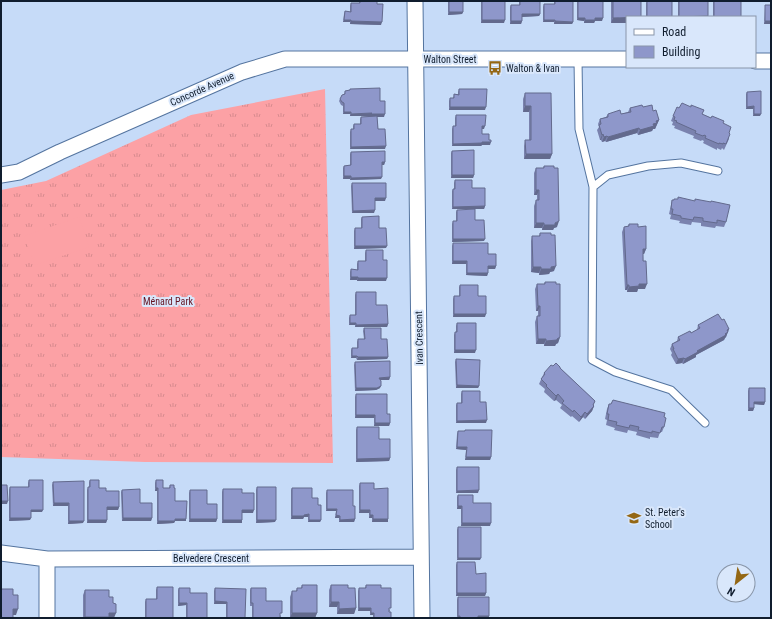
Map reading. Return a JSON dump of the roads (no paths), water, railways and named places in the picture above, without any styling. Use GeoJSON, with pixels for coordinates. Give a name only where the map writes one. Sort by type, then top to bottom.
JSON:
{"type":"FeatureCollection","features":[{"type":"Feature","properties":{"kind":"street","name":"Ivan Crescent"},"geometry":{"type":"LineString","coordinates":[[415,1],[422,618]]}},
{"type":"Feature","properties":{"kind":"street","name":"Concorde Avenue"},"geometry":{"type":"LineString","coordinates":[[1,175],[19,172],[60,152],[242,72],[285,59],[416,59]]}},
{"type":"Feature","properties":{"kind":"street","name":"Walton Street"},"geometry":{"type":"LineString","coordinates":[[416,59],[626,59]]}},
{"type":"Feature","properties":{"kind":"street"},"geometry":{"type":"LineString","coordinates":[[756,60],[771,61]]}},
{"type":"Feature","properties":{"kind":"street","name":"Belvedere Crescent"},"geometry":{"type":"LineString","coordinates":[[1,553],[47,559],[421,557]]}},
{"type":"Feature","properties":{"kind":"street"},"geometry":{"type":"LineString","coordinates":[[47,559],[47,618]]}},
{"type":"Feature","properties":{"kind":"lane"},"geometry":{"type":"LineString","coordinates":[[578,59],[579,129],[593,187],[592,360],[615,372],[671,390],[705,423]]}},
{"type":"Feature","properties":{"kind":"lane"},"geometry":{"type":"LineString","coordinates":[[593,187],[608,175],[648,166],[681,163],[718,172]]}},
{"type":"Feature","properties":{"kind":"place","name":"Walton & Ivan"},"geometry":{"type":"Point","coordinates":[495,68]}},
{"type":"Feature","properties":{"kind":"place","name":"St. Peter's School"},"geometry":{"type":"Point","coordinates":[634,518]}},
{"type":"Feature","properties":{"kind":"park label","name":"Ménard Park"},"geometry":{"type":"Point","coordinates":[168,301]}}]}
